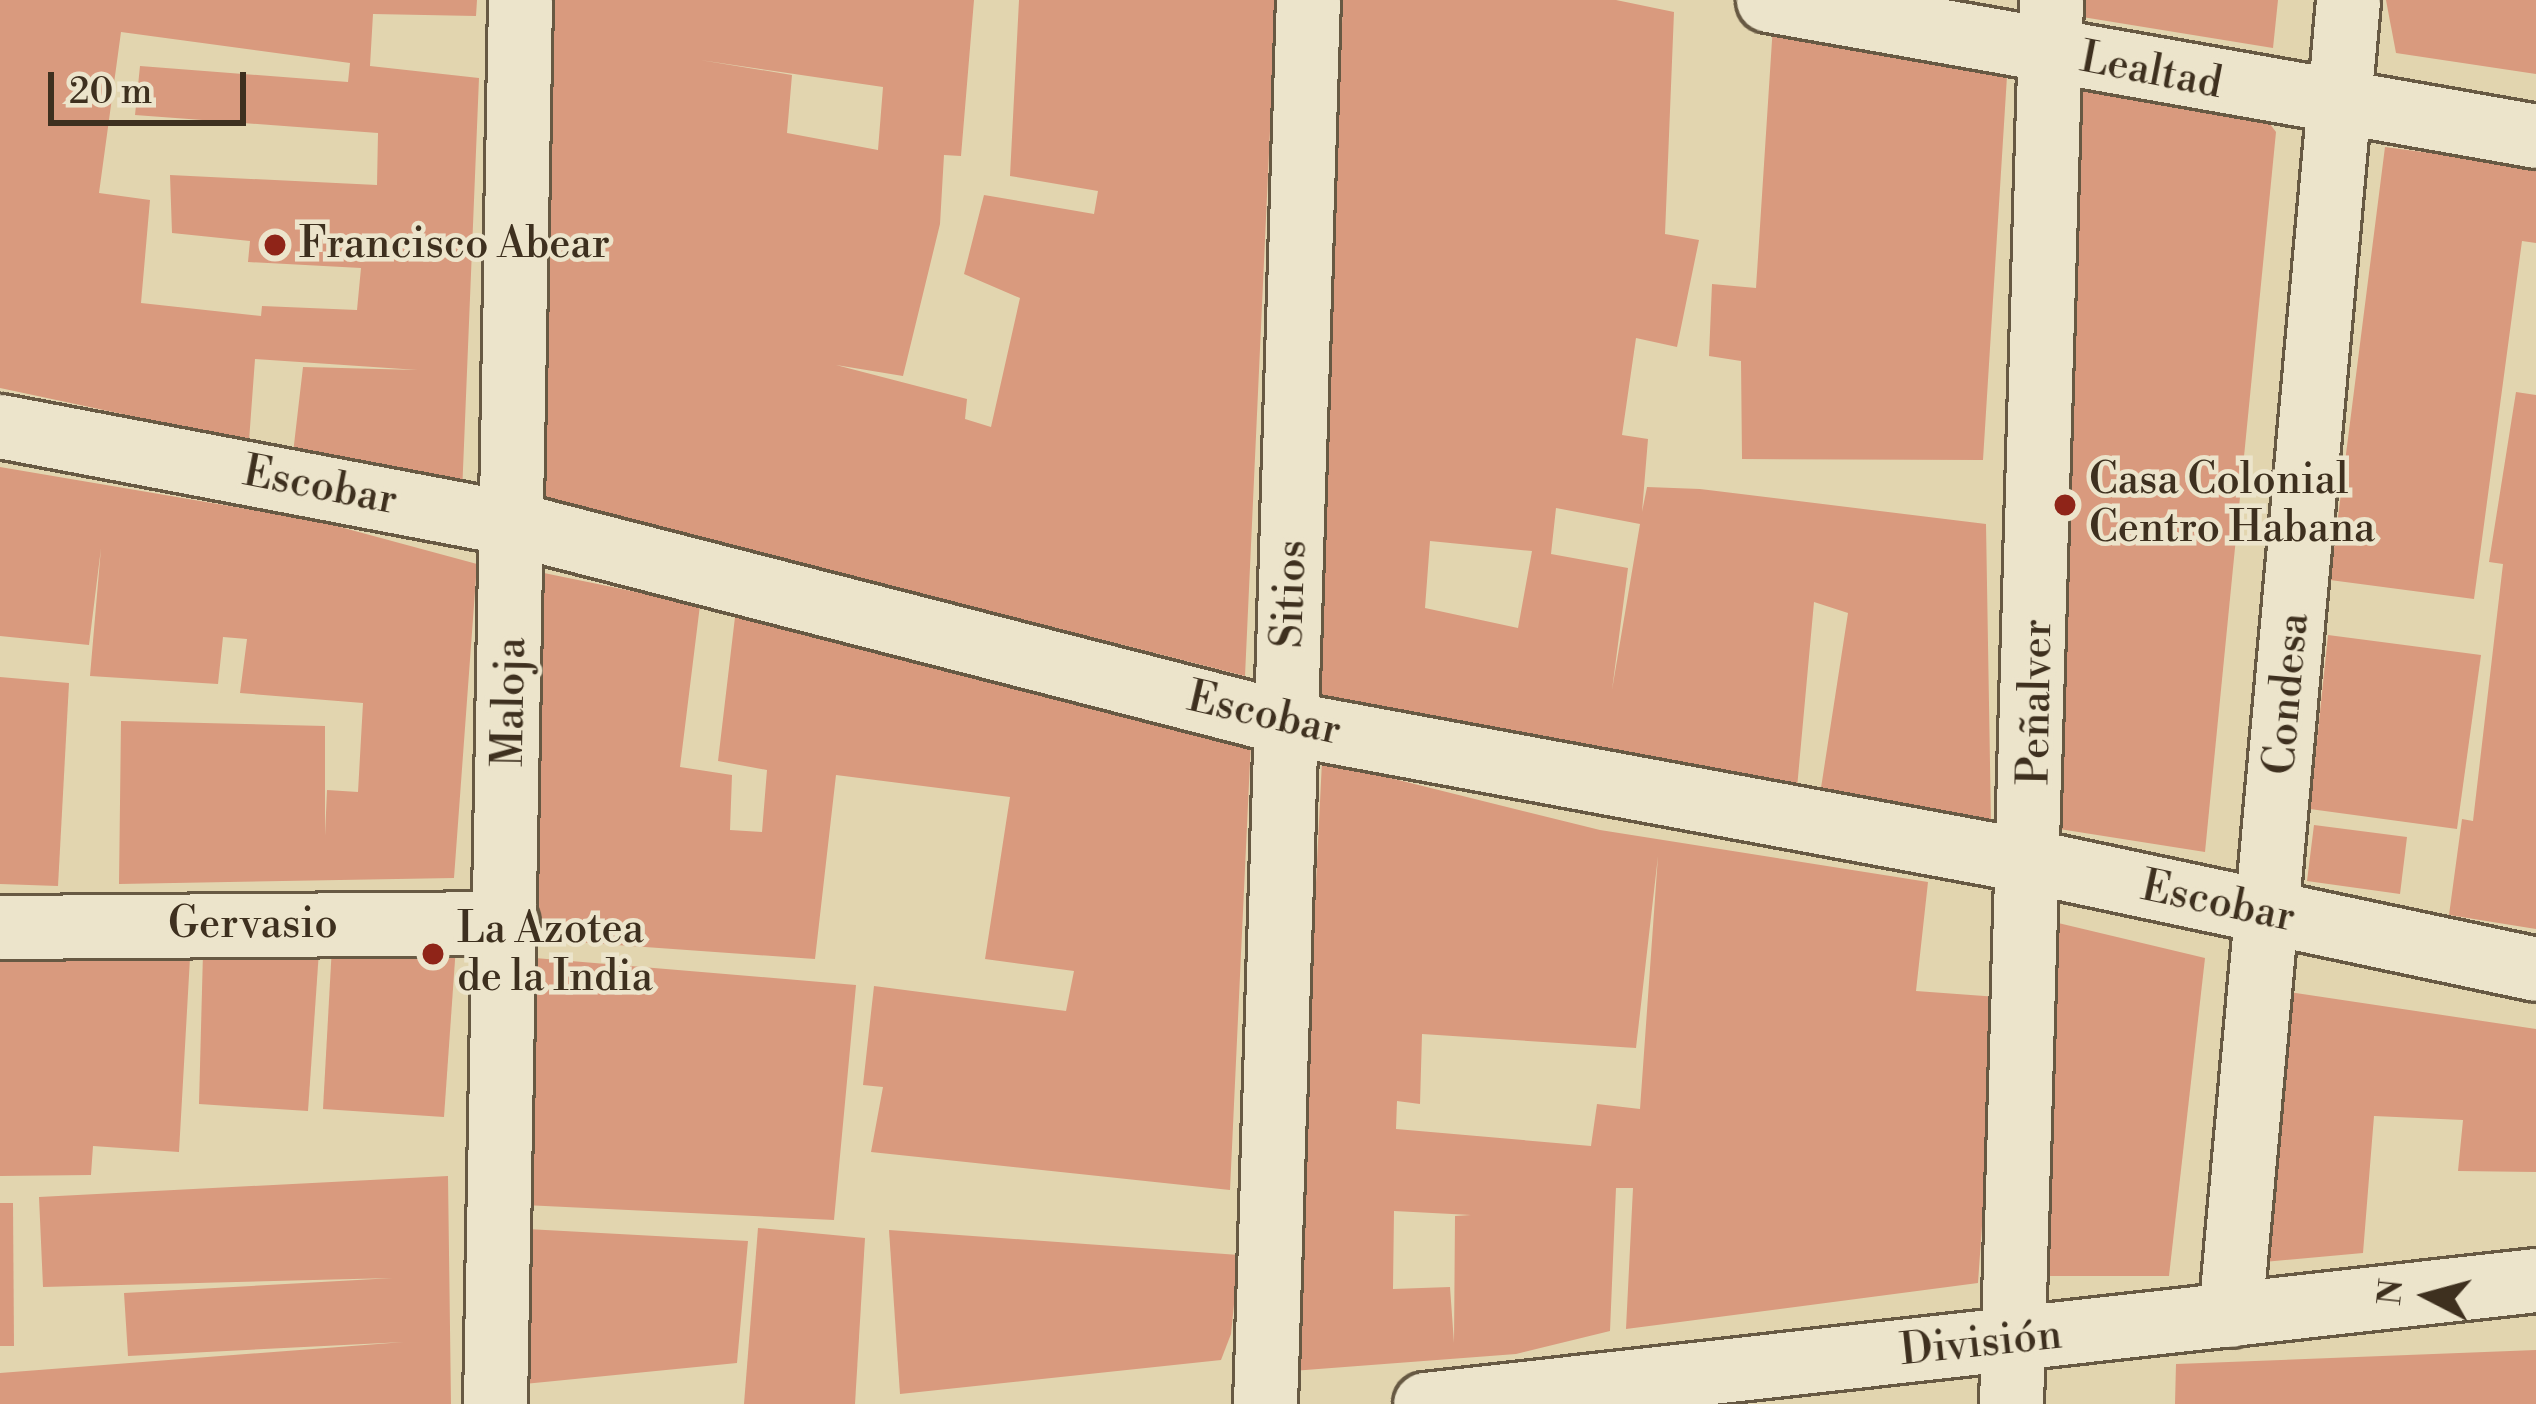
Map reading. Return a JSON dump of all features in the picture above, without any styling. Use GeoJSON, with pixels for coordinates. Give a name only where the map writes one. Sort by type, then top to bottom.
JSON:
{"type":"FeatureCollection","features":[{"type":"Feature","properties":{"kind":"street","name":"Maloja"},"geometry":{"type":"LineString","coordinates":[[496,1404],[520,0]]}},
{"type":"Feature","properties":{"kind":"street","name":"Sitios"},"geometry":{"type":"LineString","coordinates":[[1265,1404],[1308,0]]}},
{"type":"Feature","properties":{"kind":"street","name":"Lealtad"},"geometry":{"type":"LineString","coordinates":[[1768,0],[2050,26],[2339,109],[2536,136]]}},
{"type":"Feature","properties":{"kind":"street","name":"Condesa"},"geometry":{"type":"LineString","coordinates":[[2230,1315],[2348,0]]}},
{"type":"Feature","properties":{"kind":"street","name":"Peñalver"},"geometry":{"type":"LineString","coordinates":[[2011,1404],[2034,862],[2050,26]]}},
{"type":"Feature","properties":{"kind":"street","name":"Escobar"},"geometry":{"type":"LineString","coordinates":[[0,426],[514,524],[1287,723],[2034,862],[2536,969]]}},
{"type":"Feature","properties":{"kind":"street","name":"Gervasio"},"geometry":{"type":"LineString","coordinates":[[0,927],[506,923]]}},
{"type":"Feature","properties":{"kind":"street","name":"División"},"geometry":{"type":"LineString","coordinates":[[1425,1404],[2536,1280]]}},
{"type":"Feature","properties":{"kind":"building"},"geometry":{"type":"Polygon","coordinates":[[[0,0],[477,0],[476,16],[373,14],[370,66],[479,78],[462,494],[292,462],[303,367],[418,370],[255,359],[249,441],[0,388],[0,0]],[[121,32],[99,193],[150,200],[141,303],[261,316],[262,306],[357,310],[361,268],[248,262],[250,241],[172,233],[170,175],[377,185],[378,133],[135,115],[140,66],[348,82],[350,63],[121,32]]]}},
{"type":"Feature","properties":{"kind":"building"},"geometry":{"type":"Polygon","coordinates":[[[551,0],[974,0],[961,156],[944,155],[940,224],[903,376],[836,365],[967,399],[965,419],[991,427],[1020,298],[964,274],[984,195],[1094,214],[1098,191],[1010,176],[1019,0],[1276,0],[1245,676],[541,497],[551,0]],[[700,60],[792,75],[787,133],[878,150],[883,87],[700,60]]]}},
{"type":"Feature","properties":{"kind":"building"},"geometry":{"type":"Polygon","coordinates":[[[1343,0],[1616,0],[1674,12],[1665,234],[1699,240],[1677,347],[1636,338],[1622,435],[1648,439],[1642,512],[1647,487],[1700,489],[1986,524],[1991,823],[1821,788],[1848,613],[1814,602],[1797,788],[1314,694],[1343,0]],[[1556,508],[1551,554],[1628,568],[1612,690],[1640,524],[1556,508]],[[1430,541],[1425,608],[1518,628],[1532,551],[1430,541]]]}},
{"type":"Feature","properties":{"kind":"building"},"geometry":{"type":"Polygon","coordinates":[[[2071,0],[2278,0],[2273,48],[2070,15],[2071,0]]]}},
{"type":"Feature","properties":{"kind":"building"},"geometry":{"type":"Polygon","coordinates":[[[2386,0],[2536,0],[2536,74],[2396,53],[2386,0]]]}},
{"type":"Feature","properties":{"kind":"building"},"geometry":{"type":"Polygon","coordinates":[[[1773,25],[2007,76],[1983,460],[1742,459],[1741,361],[1709,356],[1712,284],[1756,288],[1773,25]]]}},
{"type":"Feature","properties":{"kind":"building"},"geometry":{"type":"Polygon","coordinates":[[[2078,79],[2260,111],[2276,132],[2205,852],[2053,828],[2078,79]]]}},
{"type":"Feature","properties":{"kind":"building"},"geometry":{"type":"Polygon","coordinates":[[[2385,147],[2536,167],[2536,243],[2522,241],[2474,599],[2330,580],[2385,147]]]}},
{"type":"Feature","properties":{"kind":"building"},"geometry":{"type":"Polygon","coordinates":[[[2516,392],[2536,395],[2536,929],[2449,915],[2462,819],[2473,821],[2503,564],[2489,562],[2516,392]]]}},
{"type":"Feature","properties":{"kind":"building"},"geometry":{"type":"Polygon","coordinates":[[[0,467],[318,521],[477,564],[454,878],[119,884],[121,721],[325,726],[325,836],[327,790],[358,792],[363,703],[240,693],[247,639],[223,637],[218,684],[90,676],[101,548],[89,645],[0,636],[0,467]]]}},
{"type":"Feature","properties":{"kind":"building"},"geometry":{"type":"Polygon","coordinates":[[[539,572],[700,605],[680,767],[732,775],[730,830],[762,832],[767,770],[718,761],[735,617],[1251,740],[1230,1190],[871,1152],[883,1087],[863,1085],[874,986],[1066,1011],[1074,971],[985,959],[1010,797],[836,775],[815,959],[533,939],[539,572]]]}},
{"type":"Feature","properties":{"kind":"building"},"geometry":{"type":"Polygon","coordinates":[[[2328,635],[2481,655],[2457,829],[2310,809],[2328,635]]]}},
{"type":"Feature","properties":{"kind":"building"},"geometry":{"type":"Polygon","coordinates":[[[0,677],[69,683],[58,886],[0,884],[0,677]]]}},
{"type":"Feature","properties":{"kind":"building"},"geometry":{"type":"Polygon","coordinates":[[[1322,761],[1600,830],[1928,882],[1916,991],[1998,997],[1978,1283],[1626,1329],[1633,1188],[1616,1188],[1610,1331],[1516,1354],[1292,1371],[1322,761]],[[1658,856],[1636,1048],[1422,1034],[1420,1104],[1397,1101],[1396,1129],[1591,1146],[1597,1104],[1640,1109],[1658,856]],[[1394,1211],[1393,1289],[1450,1287],[1454,1343],[1455,1216],[1471,1215],[1394,1211]]]}},
{"type":"Feature","properties":{"kind":"building"},"geometry":{"type":"Polygon","coordinates":[[[2314,825],[2407,837],[2400,894],[2307,881],[2314,825]]]}},
{"type":"Feature","properties":{"kind":"building"},"geometry":{"type":"Polygon","coordinates":[[[2054,922],[2205,958],[2169,1276],[2035,1276],[2054,922]]]}},
{"type":"Feature","properties":{"kind":"building"},"geometry":{"type":"Polygon","coordinates":[[[332,946],[456,946],[444,1117],[323,1109],[332,946]]]}},
{"type":"Feature","properties":{"kind":"building"},"geometry":{"type":"Polygon","coordinates":[[[0,950],[190,958],[179,1152],[93,1146],[91,1175],[0,1176],[0,950]]]}},
{"type":"Feature","properties":{"kind":"building"},"geometry":{"type":"Polygon","coordinates":[[[319,951],[308,1111],[199,1104],[203,953],[319,951]]]}},
{"type":"Feature","properties":{"kind":"building"},"geometry":{"type":"Polygon","coordinates":[[[535,958],[856,985],[834,1220],[524,1205],[535,958]]]}},
{"type":"Feature","properties":{"kind":"building"},"geometry":{"type":"Polygon","coordinates":[[[2289,992],[2536,1029],[2536,1172],[2458,1171],[2463,1120],[2374,1116],[2363,1253],[2253,1263],[2289,992]]]}},
{"type":"Feature","properties":{"kind":"building"},"geometry":{"type":"Polygon","coordinates":[[[448,1176],[451,1404],[0,1404],[0,1373],[404,1342],[128,1356],[124,1293],[393,1278],[43,1287],[39,1197],[448,1176]]]}},
{"type":"Feature","properties":{"kind":"building"},"geometry":{"type":"Polygon","coordinates":[[[0,1203],[13,1203],[14,1346],[0,1346],[0,1203]]]}},
{"type":"Feature","properties":{"kind":"building"},"geometry":{"type":"Polygon","coordinates":[[[758,1228],[865,1238],[855,1404],[744,1404],[758,1228]]]}},
{"type":"Feature","properties":{"kind":"building"},"geometry":{"type":"Polygon","coordinates":[[[527,1229],[748,1241],[737,1363],[514,1385],[527,1229]]]}},
{"type":"Feature","properties":{"kind":"building"},"geometry":{"type":"Polygon","coordinates":[[[889,1230],[1239,1255],[1231,1334],[1221,1360],[900,1394],[889,1230]]]}},
{"type":"Feature","properties":{"kind":"building"},"geometry":{"type":"Polygon","coordinates":[[[2536,1350],[2536,1404],[2175,1404],[2176,1364],[2536,1350]]]}},
{"type":"Feature","properties":{"kind":"place","name":"Francisco Abear"},"geometry":{"type":"Point","coordinates":[275,245]}},
{"type":"Feature","properties":{"kind":"place","name":"Casa Colonial Centro Habana"},"geometry":{"type":"Point","coordinates":[2065,505]}},
{"type":"Feature","properties":{"kind":"place","name":"La Azotea de la India"},"geometry":{"type":"Point","coordinates":[433,954]}}]}
